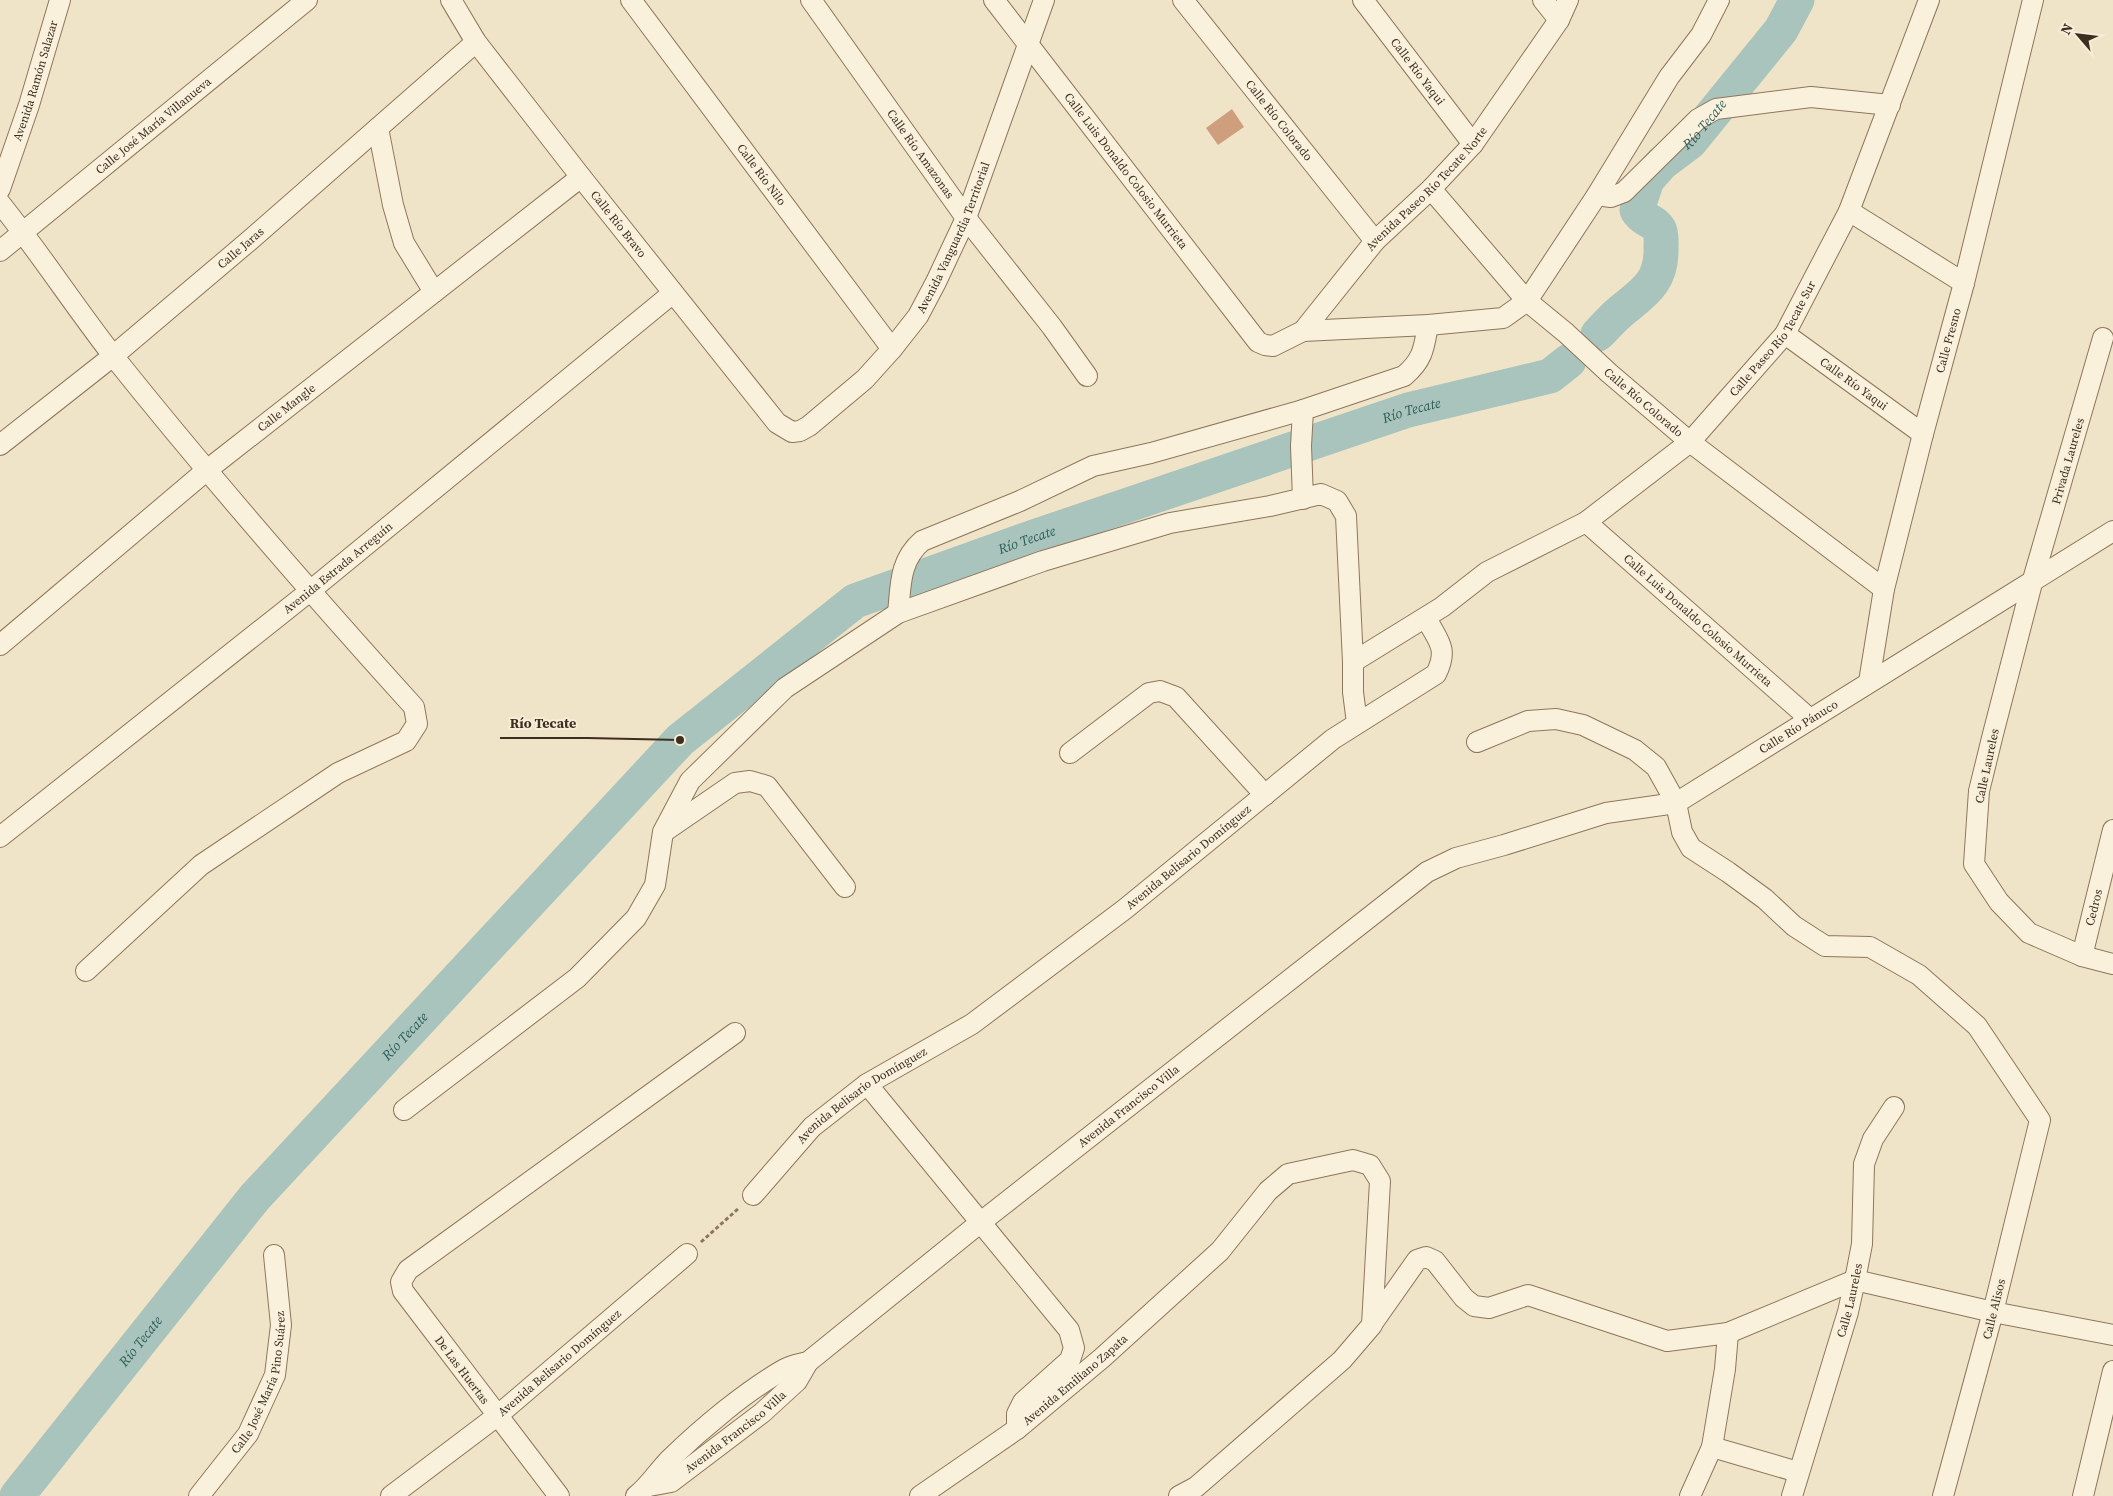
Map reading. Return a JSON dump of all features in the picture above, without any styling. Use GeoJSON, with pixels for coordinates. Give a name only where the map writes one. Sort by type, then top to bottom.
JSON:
{"type":"FeatureCollection","features":[{"type":"Feature","properties":{"kind":"street","name":"Avenida Ramón Salazar"},"geometry":{"type":"LineString","coordinates":[[0,189],[29,105],[60,0]]}},
{"type":"Feature","properties":{"kind":"street","name":"Calle José María Villanueva"},"geometry":{"type":"LineString","coordinates":[[0,251],[306,0]]}},
{"type":"Feature","properties":{"kind":"street","name":"Calle Río Bravo"},"geometry":{"type":"LineString","coordinates":[[451,0],[476,42],[581,177],[777,422],[792,432],[800,431]]}},
{"type":"Feature","properties":{"kind":"street","name":"Calle Río Nilo"},"geometry":{"type":"LineString","coordinates":[[631,0],[892,349]]}},
{"type":"Feature","properties":{"kind":"street","name":"Calle Río Amazonas"},"geometry":{"type":"LineString","coordinates":[[811,0],[966,218],[1052,326],[1087,376]]}},
{"type":"Feature","properties":{"kind":"street","name":"Calle Luis Donaldo Colosio Murrieta"},"geometry":{"type":"LineString","coordinates":[[994,0],[1258,342]]}},
{"type":"Feature","properties":{"kind":"street","name":"Avenida Vanguardia Territorial"},"geometry":{"type":"LineString","coordinates":[[800,431],[865,379],[918,316],[966,218],[1044,0]]}},
{"type":"Feature","properties":{"kind":"street","name":"Calle Río Colorado"},"geometry":{"type":"LineString","coordinates":[[1182,0],[1376,241]]}},
{"type":"Feature","properties":{"kind":"street","name":"Calle Río Yaqui"},"geometry":{"type":"LineString","coordinates":[[1363,0],[1472,144]]}},
{"type":"Feature","properties":{"kind":"street"},"geometry":{"type":"LineString","coordinates":[[1543,0],[1558,20]]}},
{"type":"Feature","properties":{"kind":"street","name":"Avenida Paseo Río Tecate Norte"},"geometry":{"type":"LineString","coordinates":[[1258,342],[1273,346],[1303,331],[1376,241],[1431,189],[1472,144],[1558,20],[1568,0]]}},
{"type":"Feature","properties":{"kind":"street"},"geometry":{"type":"LineString","coordinates":[[1303,331],[1428,325],[1503,318],[1527,301],[1597,195],[1669,77],[1701,35],[1719,0]]}},
{"type":"Feature","properties":{"kind":"street","name":"Calle Paseo Río Tecate Sur"},"geometry":{"type":"LineString","coordinates":[[1353,662],[1442,608],[1487,572],[1586,522],[1690,442],[1785,334],[1849,211],[1929,0]]}},
{"type":"Feature","properties":{"kind":"street","name":"Calle Fresno"},"geometry":{"type":"LineString","coordinates":[[1868,682],[1884,590],[1923,434],[1964,283],[2033,0]]}},
{"type":"Feature","properties":{"kind":"street","name":"Calle Jaras"},"geometry":{"type":"LineString","coordinates":[[0,445],[113,356],[249,241],[476,42]]}},
{"type":"Feature","properties":{"kind":"street"},"geometry":{"type":"LineString","coordinates":[[1597,195],[1611,196],[1624,192],[1698,119],[1716,109],[1811,97],[1890,105]]}},
{"type":"Feature","properties":{"kind":"street"},"geometry":{"type":"LineString","coordinates":[[378,128],[393,206],[404,244],[434,292]]}},
{"type":"Feature","properties":{"kind":"street","name":"Calle Mangle"},"geometry":{"type":"LineString","coordinates":[[0,644],[206,470],[581,177]]}},
{"type":"Feature","properties":{"kind":"street","name":"Calle Río Colorado"},"geometry":{"type":"LineString","coordinates":[[1431,189],[1527,301],[1690,442],[1884,590]]}},
{"type":"Feature","properties":{"kind":"street"},"geometry":{"type":"LineString","coordinates":[[0,203],[24,232],[113,356],[206,470],[414,707],[417,724],[406,741],[338,773],[201,865],[86,971]]}},
{"type":"Feature","properties":{"kind":"street"},"geometry":{"type":"LineString","coordinates":[[1849,211],[1964,283]]}},
{"type":"Feature","properties":{"kind":"street","name":"Avenida Estrada Arreguín"},"geometry":{"type":"LineString","coordinates":[[0,837],[310,590],[673,293]]}},
{"type":"Feature","properties":{"kind":"street"},"geometry":{"type":"LineString","coordinates":[[898,613],[904,566],[911,551],[922,541],[1020,501],[1093,466],[1150,453],[1303,410],[1404,376],[1414,368],[1422,355],[1428,325]]}},
{"type":"Feature","properties":{"kind":"street","name":"Calle Río Yaqui"},"geometry":{"type":"LineString","coordinates":[[1785,334],[1923,434]]}},
{"type":"Feature","properties":{"kind":"street","name":"Privada Laureles"},"geometry":{"type":"LineString","coordinates":[[2032,583],[2103,338]]}},
{"type":"Feature","properties":{"kind":"street"},"geometry":{"type":"LineString","coordinates":[[1303,410],[1303,498]]}},
{"type":"Feature","properties":{"kind":"street"},"geometry":{"type":"LineString","coordinates":[[404,1110],[577,978],[636,918],[655,886],[664,832],[690,781],[784,688],[898,613],[1043,561],[1170,523],[1270,506],[1321,494],[1337,501],[1346,516],[1353,692],[1356,723]]}},
{"type":"Feature","properties":{"kind":"street","name":"Calle Luis Donaldo Colosio Murrieta"},"geometry":{"type":"LineString","coordinates":[[1586,522],[1810,719]]}},
{"type":"Feature","properties":{"kind":"street","name":"Calle Río Pánuco"},"geometry":{"type":"LineString","coordinates":[[1456,858],[1606,813],[1676,802],[1868,682],[2032,583],[2113,531]]}},
{"type":"Feature","properties":{"kind":"street","name":"Calle Laureles"},"geometry":{"type":"LineString","coordinates":[[2032,583],[1979,791],[1974,864],[1999,902],[2029,933],[2082,956],[2113,964]]}},
{"type":"Feature","properties":{"kind":"street","name":"Avenida Belisario Domínguez"},"geometry":{"type":"LineString","coordinates":[[753,1195],[812,1127],[867,1084],[972,1024],[1125,909],[1333,739],[1436,674],[1442,662],[1443,650],[1426,618]]}},
{"type":"Feature","properties":{"kind":"street"},"geometry":{"type":"LineString","coordinates":[[1070,753],[1149,693],[1160,691],[1176,697],[1265,794]]}},
{"type":"Feature","properties":{"kind":"street"},"geometry":{"type":"LineString","coordinates":[[1477,742],[1528,721],[1556,719],[1583,726],[1635,750],[1649,761],[1656,767],[1676,802]]}},
{"type":"Feature","properties":{"kind":"street"},"geometry":{"type":"LineString","coordinates":[[664,832],[735,783],[750,781],[767,786],[845,886]]}},
{"type":"Feature","properties":{"kind":"street","name":"Calle Alisos"},"geometry":{"type":"LineString","coordinates":[[1676,802],[1682,832],[1691,848],[1765,899],[1794,926],[1825,946],[1870,947],[1919,974],[1978,1026],[2040,1120],[1993,1312],[1943,1496]]}},
{"type":"Feature","properties":{"kind":"street","name":"Cedros"},"geometry":{"type":"LineString","coordinates":[[2082,956],[2113,830]]}},
{"type":"Feature","properties":{"kind":"street","name":"Avenida Francisco Villa"},"geometry":{"type":"LineString","coordinates":[[643,1491],[671,1482],[755,1418],[798,1381],[808,1362],[981,1222],[1427,872],[1456,858]]}},
{"type":"Feature","properties":{"kind":"street","name":"De Las Huertas"},"geometry":{"type":"LineString","coordinates":[[559,1496],[403,1291],[401,1282],[408,1270],[735,1033]]}},
{"type":"Feature","properties":{"kind":"street"},"geometry":{"type":"LineString","coordinates":[[867,1084],[1070,1330],[1074,1348],[1070,1360],[1023,1402],[1017,1414],[1017,1429]]}},
{"type":"Feature","properties":{"kind":"street","name":"Calle Laureles"},"geometry":{"type":"LineString","coordinates":[[1792,1496],[1856,1280],[1862,1244],[1864,1164],[1873,1139],[1894,1107]]}},
{"type":"Feature","properties":{"kind":"street","name":"Avenida Emiliano Zapata"},"geometry":{"type":"LineString","coordinates":[[920,1496],[1017,1429],[1102,1358],[1220,1251],[1268,1191],[1288,1174],[1353,1160],[1370,1165],[1380,1181],[1372,1325]]}},
{"type":"Feature","properties":{"kind":"street","name":"Avenida Belisario Domínguez"},"geometry":{"type":"LineString","coordinates":[[391,1496],[497,1416],[687,1254]]}},
{"type":"Feature","properties":{"kind":"street","name":"Calle José María Pino Suárez"},"geometry":{"type":"LineString","coordinates":[[199,1496],[248,1434],[275,1375],[281,1325],[274,1255]]}},
{"type":"Feature","properties":{"kind":"street"},"geometry":{"type":"LineString","coordinates":[[1179,1496],[1196,1487],[1342,1360],[1372,1325],[1417,1260],[1426,1257],[1435,1261],[1464,1298],[1474,1306],[1489,1308],[1528,1295],[1667,1341],[1728,1333],[1856,1280],[1993,1312],[2113,1335]]}},
{"type":"Feature","properties":{"kind":"street"},"geometry":{"type":"LineString","coordinates":[[1690,1496],[1712,1447],[1725,1369],[1728,1333]]}},
{"type":"Feature","properties":{"kind":"street"},"geometry":{"type":"LineString","coordinates":[[2083,1496],[2113,1371]]}},
{"type":"Feature","properties":{"kind":"street"},"geometry":{"type":"LineString","coordinates":[[1712,1447],[1798,1472]]}},
{"type":"Feature","properties":{"kind":"path"},"geometry":{"type":"LineString","coordinates":[[687,1254],[753,1195]]}},
{"type":"Feature","properties":{"kind":"building"},"geometry":{"type":"Polygon","coordinates":[[[1232,109],[1244,127],[1218,145],[1206,128],[1232,109]]]}},
{"type":"Feature","properties":{"kind":"waterway","name":"Río Tecate"},"geometry":{"type":"LineString","coordinates":[[1598,334],[1650,286],[1658,270],[1661,248],[1660,231],[1657,226],[1639,214],[1637,210],[1647,180],[1662,163],[1690,142],[1781,30],[1797,0]]}},
{"type":"Feature","properties":{"kind":"waterway","name":"Río Tecate"},"geometry":{"type":"LineString","coordinates":[[17,1496],[255,1197],[680,740],[855,601],[1028,539],[1408,410],[1550,376],[1569,361]]}},
{"type":"Feature","properties":{"kind":"place","name":"Río Tecate"},"geometry":{"type":"Point","coordinates":[680,740]}}]}
